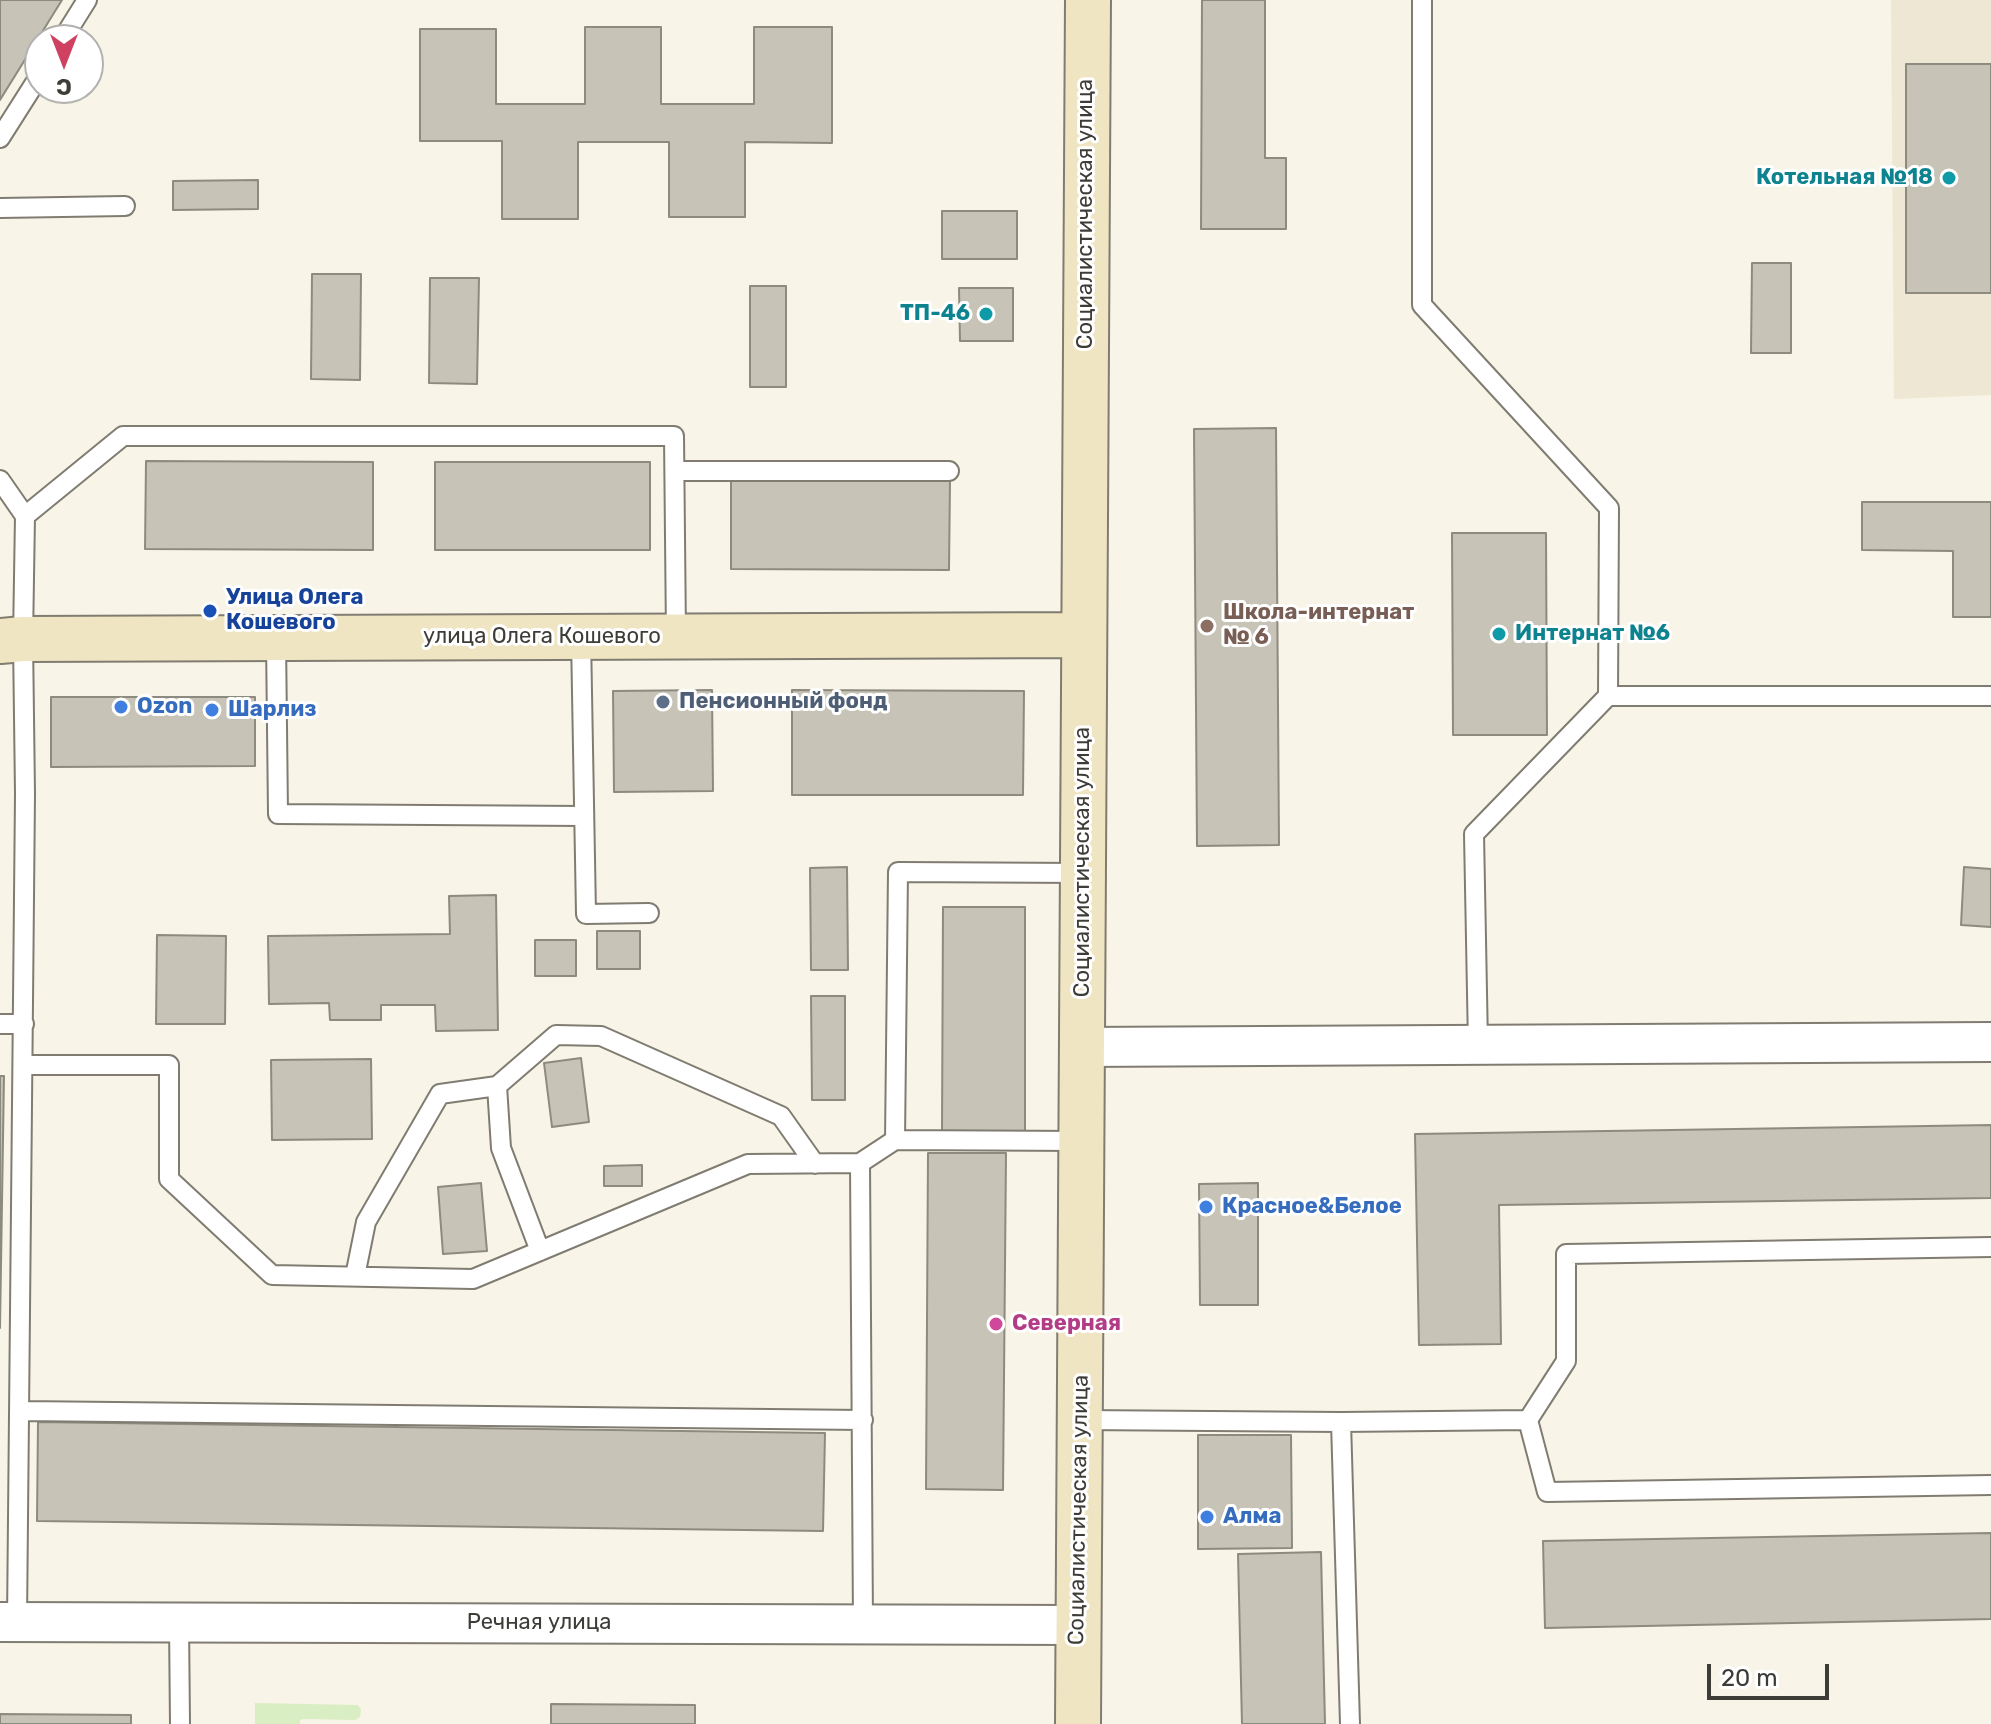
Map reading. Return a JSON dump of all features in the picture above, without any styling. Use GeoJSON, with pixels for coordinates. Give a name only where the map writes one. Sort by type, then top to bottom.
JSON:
{"type":"FeatureCollection","features":[{"type":"Feature","properties":{"kind":"main road","name":"Социалистическая улица"},"geometry":{"type":"LineString","coordinates":[[1078,1724],[1088,0]]}},
{"type":"Feature","properties":{"kind":"main road","name":"улица Олега Кошевого"},"geometry":{"type":"LineString","coordinates":[[12,640],[1084,635]]}},
{"type":"Feature","properties":{"kind":"street"},"geometry":{"type":"LineString","coordinates":[[1082,1047],[1991,1042]]}},
{"type":"Feature","properties":{"kind":"street","name":"Речная улица"},"geometry":{"type":"LineString","coordinates":[[9,1622],[1078,1625]]}},
{"type":"Feature","properties":{"kind":"lane"},"geometry":{"type":"LineString","coordinates":[[72,24],[87,0]]}},
{"type":"Feature","properties":{"kind":"lane"},"geometry":{"type":"LineString","coordinates":[[1422,0],[1422,305],[1609,508],[1608,696],[1474,834],[1478,1045]]}},
{"type":"Feature","properties":{"kind":"lane"},"geometry":{"type":"LineString","coordinates":[[0,138],[24,100]]}},
{"type":"Feature","properties":{"kind":"lane"},"geometry":{"type":"LineString","coordinates":[[0,208],[125,206]]}},
{"type":"Feature","properties":{"kind":"lane"},"geometry":{"type":"LineString","coordinates":[[25,516],[123,436],[674,436],[676,637]]}},
{"type":"Feature","properties":{"kind":"lane"},"geometry":{"type":"LineString","coordinates":[[675,471],[949,471]]}},
{"type":"Feature","properties":{"kind":"lane"},"geometry":{"type":"LineString","coordinates":[[0,480],[25,516],[12,640],[25,794],[21,1411],[9,1622]]}},
{"type":"Feature","properties":{"kind":"lane"},"geometry":{"type":"LineString","coordinates":[[581,637],[586,914],[649,913]]}},
{"type":"Feature","properties":{"kind":"lane"},"geometry":{"type":"LineString","coordinates":[[276,638],[278,814],[584,816]]}},
{"type":"Feature","properties":{"kind":"lane"},"geometry":{"type":"LineString","coordinates":[[1608,696],[1991,696]]}},
{"type":"Feature","properties":{"kind":"lane"},"geometry":{"type":"LineString","coordinates":[[895,1140],[898,872],[1083,873]]}},
{"type":"Feature","properties":{"kind":"lane"},"geometry":{"type":"LineString","coordinates":[[0,1024],[24,1024]]}},
{"type":"Feature","properties":{"kind":"lane"},"geometry":{"type":"LineString","coordinates":[[355,1276],[366,1222],[440,1094],[497,1086],[556,1035],[601,1036],[781,1116],[815,1164]]}},
{"type":"Feature","properties":{"kind":"lane"},"geometry":{"type":"LineString","coordinates":[[23,1065],[169,1065],[169,1179],[272,1275],[473,1279],[748,1164],[860,1163],[895,1140],[1081,1141]]}},
{"type":"Feature","properties":{"kind":"lane"},"geometry":{"type":"LineString","coordinates":[[497,1086],[501,1148],[540,1251]]}},
{"type":"Feature","properties":{"kind":"lane"},"geometry":{"type":"LineString","coordinates":[[860,1163],[863,1624]]}},
{"type":"Feature","properties":{"kind":"lane"},"geometry":{"type":"LineString","coordinates":[[1991,1247],[1566,1254],[1566,1361],[1528,1420],[1547,1492],[1991,1485]]}},
{"type":"Feature","properties":{"kind":"lane"},"geometry":{"type":"LineString","coordinates":[[21,1411],[863,1420]]}},
{"type":"Feature","properties":{"kind":"lane"},"geometry":{"type":"LineString","coordinates":[[1080,1420],[1528,1420]]}},
{"type":"Feature","properties":{"kind":"lane"},"geometry":{"type":"LineString","coordinates":[[1341,1422],[1350,1724]]}},
{"type":"Feature","properties":{"kind":"lane"},"geometry":{"type":"LineString","coordinates":[[179,1622],[180,1724]]}},
{"type":"Feature","properties":{"kind":"shaded area"},"geometry":{"type":"Polygon","coordinates":[[[1891,0],[1991,0],[1991,395],[1894,399],[1891,0]]]}},
{"type":"Feature","properties":{"kind":"green space"},"geometry":{"type":"Polygon","coordinates":[[[255,1703],[358,1705],[361,1709],[360,1717],[355,1720],[304,1719],[300,1720],[300,1724],[255,1724],[255,1703]]]}},
{"type":"Feature","properties":{"kind":"building"},"geometry":{"type":"Polygon","coordinates":[[[0,0],[62,0],[47,24],[24,24],[24,61],[0,100],[0,0]]]}},
{"type":"Feature","properties":{"kind":"building"},"geometry":{"type":"Polygon","coordinates":[[[1202,0],[1265,0],[1265,158],[1286,158],[1286,229],[1201,229],[1202,0]]]}},
{"type":"Feature","properties":{"kind":"building"},"geometry":{"type":"Polygon","coordinates":[[[585,27],[661,27],[661,104],[754,104],[754,27],[832,27],[832,143],[745,142],[745,217],[669,217],[669,142],[578,142],[578,219],[502,219],[502,141],[420,141],[420,29],[496,29],[496,104],[585,104],[585,27]]]}},
{"type":"Feature","properties":{"kind":"building","name":"Котельная №18"},"geometry":{"type":"Polygon","coordinates":[[[1906,64],[1991,64],[1991,293],[1906,293],[1906,64]]]}},
{"type":"Feature","properties":{"kind":"building"},"geometry":{"type":"Polygon","coordinates":[[[258,180],[258,209],[173,210],[173,181],[258,180]]]}},
{"type":"Feature","properties":{"kind":"building"},"geometry":{"type":"Polygon","coordinates":[[[942,211],[1017,211],[1017,259],[942,259],[942,211]]]}},
{"type":"Feature","properties":{"kind":"building"},"geometry":{"type":"Polygon","coordinates":[[[1752,263],[1791,263],[1791,353],[1751,353],[1752,263]]]}},
{"type":"Feature","properties":{"kind":"building"},"geometry":{"type":"Polygon","coordinates":[[[312,274],[361,274],[360,380],[311,379],[312,274]]]}},
{"type":"Feature","properties":{"kind":"building"},"geometry":{"type":"Polygon","coordinates":[[[430,278],[479,278],[477,384],[429,383],[430,278]]]}},
{"type":"Feature","properties":{"kind":"building"},"geometry":{"type":"Polygon","coordinates":[[[750,286],[786,286],[786,387],[750,387],[750,286]]]}},
{"type":"Feature","properties":{"kind":"building","name":"ТП-46"},"geometry":{"type":"Polygon","coordinates":[[[959,288],[1013,288],[1013,341],[960,341],[959,288]]]}},
{"type":"Feature","properties":{"kind":"building"},"geometry":{"type":"Polygon","coordinates":[[[1276,428],[1279,845],[1197,846],[1194,429],[1276,428]]]}},
{"type":"Feature","properties":{"kind":"building"},"geometry":{"type":"Polygon","coordinates":[[[146,461],[373,462],[373,550],[145,549],[146,461]]]}},
{"type":"Feature","properties":{"kind":"building"},"geometry":{"type":"Polygon","coordinates":[[[435,462],[650,462],[650,550],[435,550],[435,462]]]}},
{"type":"Feature","properties":{"kind":"building"},"geometry":{"type":"Polygon","coordinates":[[[731,481],[950,481],[949,570],[731,569],[731,481]]]}},
{"type":"Feature","properties":{"kind":"building"},"geometry":{"type":"Polygon","coordinates":[[[1862,502],[1991,502],[1991,617],[1953,617],[1953,551],[1862,550],[1862,502]]]}},
{"type":"Feature","properties":{"kind":"building","name":"Интернат №6"},"geometry":{"type":"Polygon","coordinates":[[[1452,533],[1546,533],[1547,735],[1453,735],[1452,533]]]}},
{"type":"Feature","properties":{"kind":"building"},"geometry":{"type":"Polygon","coordinates":[[[712,690],[713,791],[614,792],[613,691],[712,690]]]}},
{"type":"Feature","properties":{"kind":"building"},"geometry":{"type":"Polygon","coordinates":[[[792,690],[1024,691],[1023,795],[792,795],[792,690]]]}},
{"type":"Feature","properties":{"kind":"building"},"geometry":{"type":"Polygon","coordinates":[[[51,697],[255,697],[255,766],[51,767],[51,697]]]}},
{"type":"Feature","properties":{"kind":"building"},"geometry":{"type":"Polygon","coordinates":[[[847,867],[848,970],[811,970],[810,868],[847,867]]]}},
{"type":"Feature","properties":{"kind":"building"},"geometry":{"type":"Polygon","coordinates":[[[1964,867],[1991,869],[1991,927],[1961,925],[1964,867]]]}},
{"type":"Feature","properties":{"kind":"building"},"geometry":{"type":"Polygon","coordinates":[[[496,895],[498,1030],[436,1031],[435,1005],[381,1005],[381,1020],[330,1020],[329,1003],[269,1004],[268,936],[450,934],[449,896],[496,895]]]}},
{"type":"Feature","properties":{"kind":"building"},"geometry":{"type":"Polygon","coordinates":[[[943,907],[1025,907],[1025,1132],[942,1131],[943,907]]]}},
{"type":"Feature","properties":{"kind":"building"},"geometry":{"type":"Polygon","coordinates":[[[597,931],[640,931],[640,969],[597,969],[597,931]]]}},
{"type":"Feature","properties":{"kind":"building"},"geometry":{"type":"Polygon","coordinates":[[[157,935],[226,936],[225,1024],[156,1024],[157,935]]]}},
{"type":"Feature","properties":{"kind":"building"},"geometry":{"type":"Polygon","coordinates":[[[535,940],[576,940],[576,976],[535,976],[535,940]]]}},
{"type":"Feature","properties":{"kind":"building"},"geometry":{"type":"Polygon","coordinates":[[[811,996],[845,996],[845,1100],[812,1100],[811,996]]]}},
{"type":"Feature","properties":{"kind":"building"},"geometry":{"type":"Polygon","coordinates":[[[581,1058],[589,1122],[552,1127],[544,1063],[581,1058]]]}},
{"type":"Feature","properties":{"kind":"building"},"geometry":{"type":"Polygon","coordinates":[[[371,1059],[372,1139],[272,1140],[271,1060],[371,1059]]]}},
{"type":"Feature","properties":{"kind":"building"},"geometry":{"type":"Polygon","coordinates":[[[0,1076],[4,1076],[0,1328],[0,1076]]]}},
{"type":"Feature","properties":{"kind":"building"},"geometry":{"type":"Polygon","coordinates":[[[1991,1125],[1991,1198],[1499,1205],[1501,1344],[1419,1345],[1415,1134],[1991,1125]]]}},
{"type":"Feature","properties":{"kind":"building"},"geometry":{"type":"Polygon","coordinates":[[[928,1153],[1006,1153],[1003,1490],[926,1489],[928,1153]]]}},
{"type":"Feature","properties":{"kind":"building"},"geometry":{"type":"Polygon","coordinates":[[[642,1165],[642,1186],[604,1186],[604,1166],[642,1165]]]}},
{"type":"Feature","properties":{"kind":"building"},"geometry":{"type":"Polygon","coordinates":[[[481,1183],[487,1251],[443,1254],[438,1187],[481,1183]]]}},
{"type":"Feature","properties":{"kind":"building"},"geometry":{"type":"Polygon","coordinates":[[[1258,1183],[1258,1305],[1200,1305],[1199,1184],[1258,1183]]]}},
{"type":"Feature","properties":{"kind":"building"},"geometry":{"type":"Polygon","coordinates":[[[38,1422],[825,1433],[823,1531],[37,1521],[38,1422]]]}},
{"type":"Feature","properties":{"kind":"building"},"geometry":{"type":"Polygon","coordinates":[[[1198,1435],[1291,1435],[1292,1548],[1198,1549],[1198,1435]]]}},
{"type":"Feature","properties":{"kind":"building"},"geometry":{"type":"Polygon","coordinates":[[[1991,1533],[1991,1619],[1545,1628],[1543,1541],[1991,1533]]]}},
{"type":"Feature","properties":{"kind":"building"},"geometry":{"type":"Polygon","coordinates":[[[1321,1552],[1325,1724],[1242,1724],[1238,1554],[1321,1552]]]}},
{"type":"Feature","properties":{"kind":"building"},"geometry":{"type":"Polygon","coordinates":[[[551,1704],[695,1705],[695,1724],[551,1724],[551,1704]]]}},
{"type":"Feature","properties":{"kind":"building"},"geometry":{"type":"Polygon","coordinates":[[[0,1714],[131,1715],[131,1724],[0,1724],[0,1714]]]}},
{"type":"Feature","properties":{"kind":"place","name":"Котельная №18"},"geometry":{"type":"Point","coordinates":[1949,178]}},
{"type":"Feature","properties":{"kind":"place","name":"ТП-46"},"geometry":{"type":"Point","coordinates":[986,314]}},
{"type":"Feature","properties":{"kind":"place","name":"Улица Олега Кошевого"},"geometry":{"type":"Point","coordinates":[210,611]}},
{"type":"Feature","properties":{"kind":"place","name":"Школа-интернат № 6"},"geometry":{"type":"Point","coordinates":[1207,626]}},
{"type":"Feature","properties":{"kind":"place","name":"Интернат №6"},"geometry":{"type":"Point","coordinates":[1499,634]}},
{"type":"Feature","properties":{"kind":"place","name":"Пенсионный фонд"},"geometry":{"type":"Point","coordinates":[663,702]}},
{"type":"Feature","properties":{"kind":"place","name":"Ozon"},"geometry":{"type":"Point","coordinates":[121,707]}},
{"type":"Feature","properties":{"kind":"place","name":"Шарлиз"},"geometry":{"type":"Point","coordinates":[212,710]}},
{"type":"Feature","properties":{"kind":"place","name":"Красное&Белое"},"geometry":{"type":"Point","coordinates":[1206,1207]}},
{"type":"Feature","properties":{"kind":"place","name":"Северная"},"geometry":{"type":"Point","coordinates":[996,1324]}},
{"type":"Feature","properties":{"kind":"place","name":"Алма"},"geometry":{"type":"Point","coordinates":[1207,1517]}}]}
